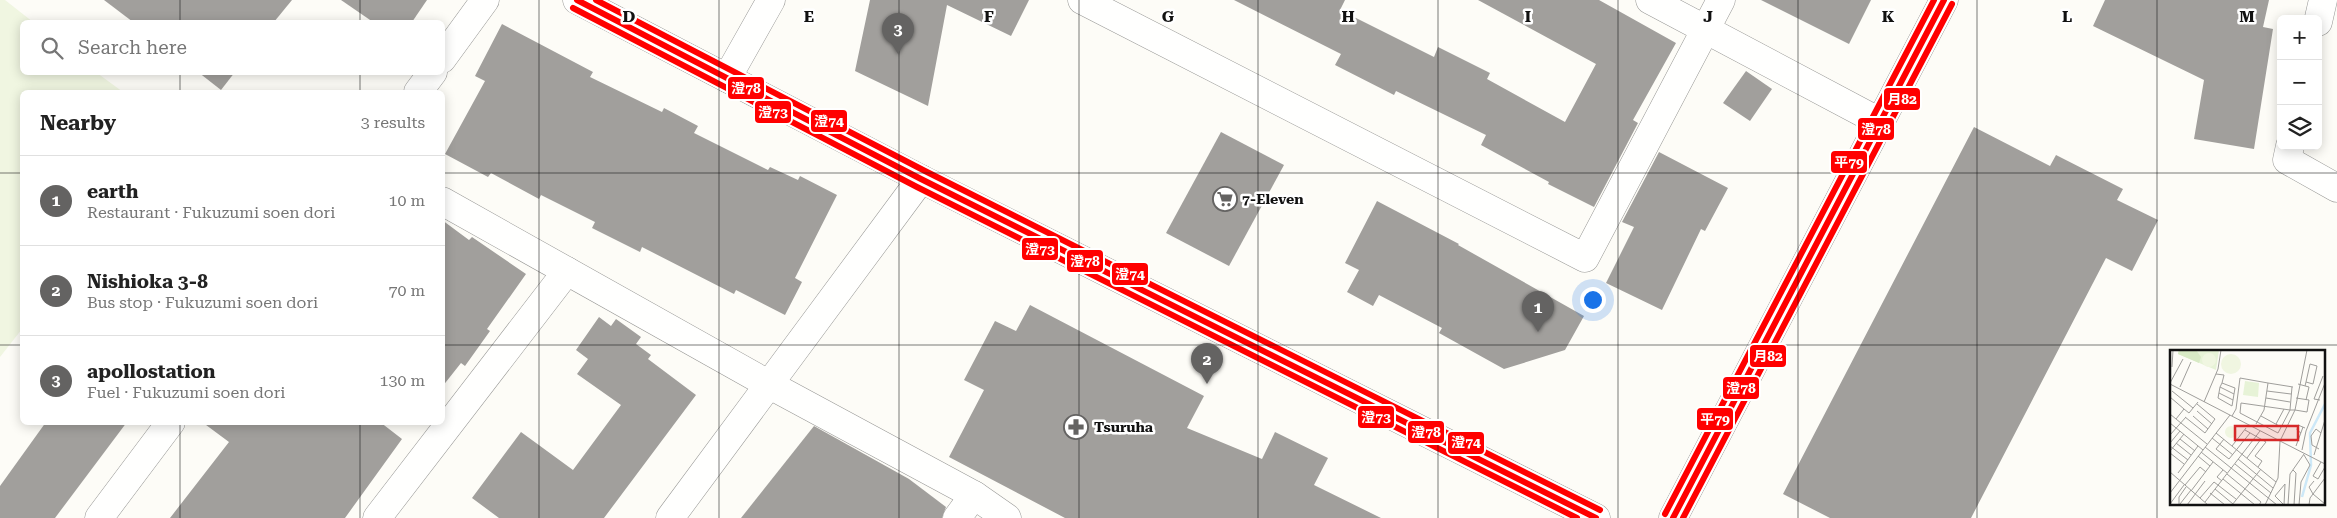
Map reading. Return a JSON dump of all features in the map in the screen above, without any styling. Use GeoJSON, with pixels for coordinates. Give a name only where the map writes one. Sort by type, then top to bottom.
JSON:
{"type":"FeatureCollection","features":[{"type":"Feature","properties":{"kind":"street"},"geometry":{"type":"LineString","coordinates":[[445,55],[485,0]]}},
{"type":"Feature","properties":{"kind":"street"},"geometry":{"type":"LineString","coordinates":[[577,0],[922,179],[1596,518]]}},
{"type":"Feature","properties":{"kind":"street"},"geometry":{"type":"LineString","coordinates":[[727,78],[771,0]]}},
{"type":"Feature","properties":{"kind":"street"},"geometry":{"type":"LineString","coordinates":[[1082,0],[1586,258],[1721,0]]}},
{"type":"Feature","properties":{"kind":"street"},"geometry":{"type":"LineString","coordinates":[[1650,0],[1880,122]]}},
{"type":"Feature","properties":{"kind":"street"},"geometry":{"type":"LineString","coordinates":[[1672,518],[1944,0]]}},
{"type":"Feature","properties":{"kind":"street"},"geometry":{"type":"LineString","coordinates":[[2320,15],[2323,0]]}},
{"type":"Feature","properties":{"kind":"street"},"geometry":{"type":"LineString","coordinates":[[420,90],[431,75]]}},
{"type":"Feature","properties":{"kind":"street"},"geometry":{"type":"LineString","coordinates":[[2289,150],[2287,160],[2337,188]]}},
{"type":"Feature","properties":{"kind":"street"},"geometry":{"type":"LineString","coordinates":[[670,518],[922,179]]}},
{"type":"Feature","properties":{"kind":"street"},"geometry":{"type":"LineString","coordinates":[[445,203],[770,385],[974,495],[1007,518]]}},
{"type":"Feature","properties":{"kind":"street"},"geometry":{"type":"LineString","coordinates":[[377,518],[567,272]]}},
{"type":"Feature","properties":{"kind":"street"},"geometry":{"type":"LineString","coordinates":[[99,518],[169,425]]}},
{"type":"Feature","properties":{"kind":"street"},"geometry":{"type":"LineString","coordinates":[[956,518],[974,495]]}},
{"type":"Feature","properties":{"kind":"green space"},"geometry":{"type":"Polygon","coordinates":[[[0,0],[5,0],[30,20],[20,20],[20,75],[100,75],[120,90],[20,90],[20,332],[0,357],[0,0]]]}},
{"type":"Feature","properties":{"kind":"building"},"geometry":{"type":"Polygon","coordinates":[[[104,0],[292,0],[276,20],[130,20],[104,0]]]}},
{"type":"Feature","properties":{"kind":"building"},"geometry":{"type":"Polygon","coordinates":[[[341,0],[427,0],[413,20],[370,20],[341,0]]]}},
{"type":"Feature","properties":{"kind":"building"},"geometry":{"type":"Polygon","coordinates":[[[870,0],[1029,0],[1011,36],[947,5],[928,106],[855,71],[870,0]]]}},
{"type":"Feature","properties":{"kind":"building"},"geometry":{"type":"Polygon","coordinates":[[[1234,0],[1345,0],[1340,10],[1434,57],[1438,47],[1490,73],[1487,79],[1565,122],[1596,64],[1478,0],[1599,0],[1676,43],[1633,120],[1638,123],[1594,207],[1548,184],[1549,182],[1481,145],[1486,135],[1396,91],[1394,95],[1335,65],[1341,54],[1234,0]]]}},
{"type":"Feature","properties":{"kind":"building"},"geometry":{"type":"Polygon","coordinates":[[[1761,0],[1871,0],[1849,44],[1761,0]]]}},
{"type":"Feature","properties":{"kind":"building"},"geometry":{"type":"Polygon","coordinates":[[[2105,0],[2269,0],[2263,27],[2273,29],[2254,149],[2194,139],[2204,80],[2093,26],[2105,0]]]}},
{"type":"Feature","properties":{"kind":"building"},"geometry":{"type":"Polygon","coordinates":[[[502,24],[593,72],[590,77],[662,112],[664,108],[698,126],[694,133],[768,170],[770,167],[798,180],[800,176],[837,195],[795,278],[802,282],[785,315],[736,290],[734,294],[642,247],[640,252],[592,228],[595,222],[541,195],[539,199],[491,173],[488,177],[445,154],[485,81],[475,76],[502,24]]]}},
{"type":"Feature","properties":{"kind":"building"},"geometry":{"type":"Polygon","coordinates":[[[1746,71],[1772,89],[1750,121],[1723,103],[1746,71]]]}},
{"type":"Feature","properties":{"kind":"building"},"geometry":{"type":"Polygon","coordinates":[[[202,75],[233,75],[221,90],[202,75]]]}},
{"type":"Feature","properties":{"kind":"building"},"geometry":{"type":"Polygon","coordinates":[[[1974,127],[2050,166],[2056,155],[2123,189],[2117,200],[2158,220],[2132,271],[2106,258],[1971,518],[1830,518],[1783,494],[1974,127]]]}},
{"type":"Feature","properties":{"kind":"building","name":"7-Eleven"},"geometry":{"type":"Polygon","coordinates":[[[1221,132],[1284,165],[1229,266],[1166,233],[1221,132]]]}},
{"type":"Feature","properties":{"kind":"building"},"geometry":{"type":"Polygon","coordinates":[[[1659,152],[1728,188],[1705,231],[1701,229],[1662,310],[1606,283],[1634,227],[1622,222],[1659,152]]]}},
{"type":"Feature","properties":{"kind":"building"},"geometry":{"type":"Polygon","coordinates":[[[1377,201],[1459,244],[1584,316],[1565,350],[1504,369],[1439,333],[1442,328],[1379,295],[1373,306],[1347,292],[1359,270],[1345,263],[1377,201]]]}},
{"type":"Feature","properties":{"kind":"building"},"geometry":{"type":"Polygon","coordinates":[[[445,222],[469,240],[472,237],[526,274],[487,329],[490,331],[465,366],[461,363],[445,383],[445,222]]]}},
{"type":"Feature","properties":{"kind":"building","name":"Tsuruha"},"geometry":{"type":"Polygon","coordinates":[[[1030,305],[1204,396],[1187,428],[1262,459],[1275,432],[1328,458],[1314,485],[1381,518],[1065,518],[949,457],[984,390],[964,380],[995,321],[1016,331],[1030,305]]]}},
{"type":"Feature","properties":{"kind":"building"},"geometry":{"type":"Polygon","coordinates":[[[599,317],[611,326],[616,319],[641,337],[636,344],[651,355],[648,359],[696,395],[604,518],[499,518],[472,498],[521,432],[573,470],[621,405],[577,374],[588,359],[576,350],[599,317]]]}},
{"type":"Feature","properties":{"kind":"building"},"geometry":{"type":"Polygon","coordinates":[[[44,425],[125,425],[55,518],[0,518],[0,486],[44,425]]]}},
{"type":"Feature","properties":{"kind":"building"},"geometry":{"type":"Polygon","coordinates":[[[206,425],[384,425],[402,439],[345,518],[170,518],[229,442],[206,425]]]}},
{"type":"Feature","properties":{"kind":"building"},"geometry":{"type":"Polygon","coordinates":[[[814,426],[909,479],[946,507],[942,518],[741,518],[814,426]]]}},
{"type":"Feature","properties":{"kind":"transit line","name":"澄78"},"geometry":{"type":"LineString","coordinates":[[577,0],[921,179],[1596,518]]}},
{"type":"Feature","properties":{"kind":"transit line","name":"澄74"},"geometry":{"type":"LineString","coordinates":[[596,0],[925,171],[1600,510]]}},
{"type":"Feature","properties":{"kind":"transit line","name":"平79"},"geometry":{"type":"LineString","coordinates":[[1665,514],[1934,0]]}},
{"type":"Feature","properties":{"kind":"transit line","name":"澄78"},"geometry":{"type":"LineString","coordinates":[[1673,518],[1944,0]]}},
{"type":"Feature","properties":{"kind":"transit line","name":"月82"},"geometry":{"type":"LineString","coordinates":[[1683,518],[1952,4]]}},
{"type":"Feature","properties":{"kind":"transit line","name":"澄73"},"geometry":{"type":"LineString","coordinates":[[573,8],[917,187],[1577,518]]}},
{"type":"Feature","properties":{"kind":"place","name":"apollostation"},"geometry":{"type":"Point","coordinates":[898,54]}},
{"type":"Feature","properties":{"kind":"place","name":"7-Eleven"},"geometry":{"type":"Point","coordinates":[1225,199]}},
{"type":"Feature","properties":{"kind":"place","name":"earth"},"geometry":{"type":"Point","coordinates":[1538,332]}},
{"type":"Feature","properties":{"kind":"place","name":"Nishioka 3-8"},"geometry":{"type":"Point","coordinates":[1207,384]}},
{"type":"Feature","properties":{"kind":"place","name":"Tsuruha"},"geometry":{"type":"Point","coordinates":[1076,427]}}]}
